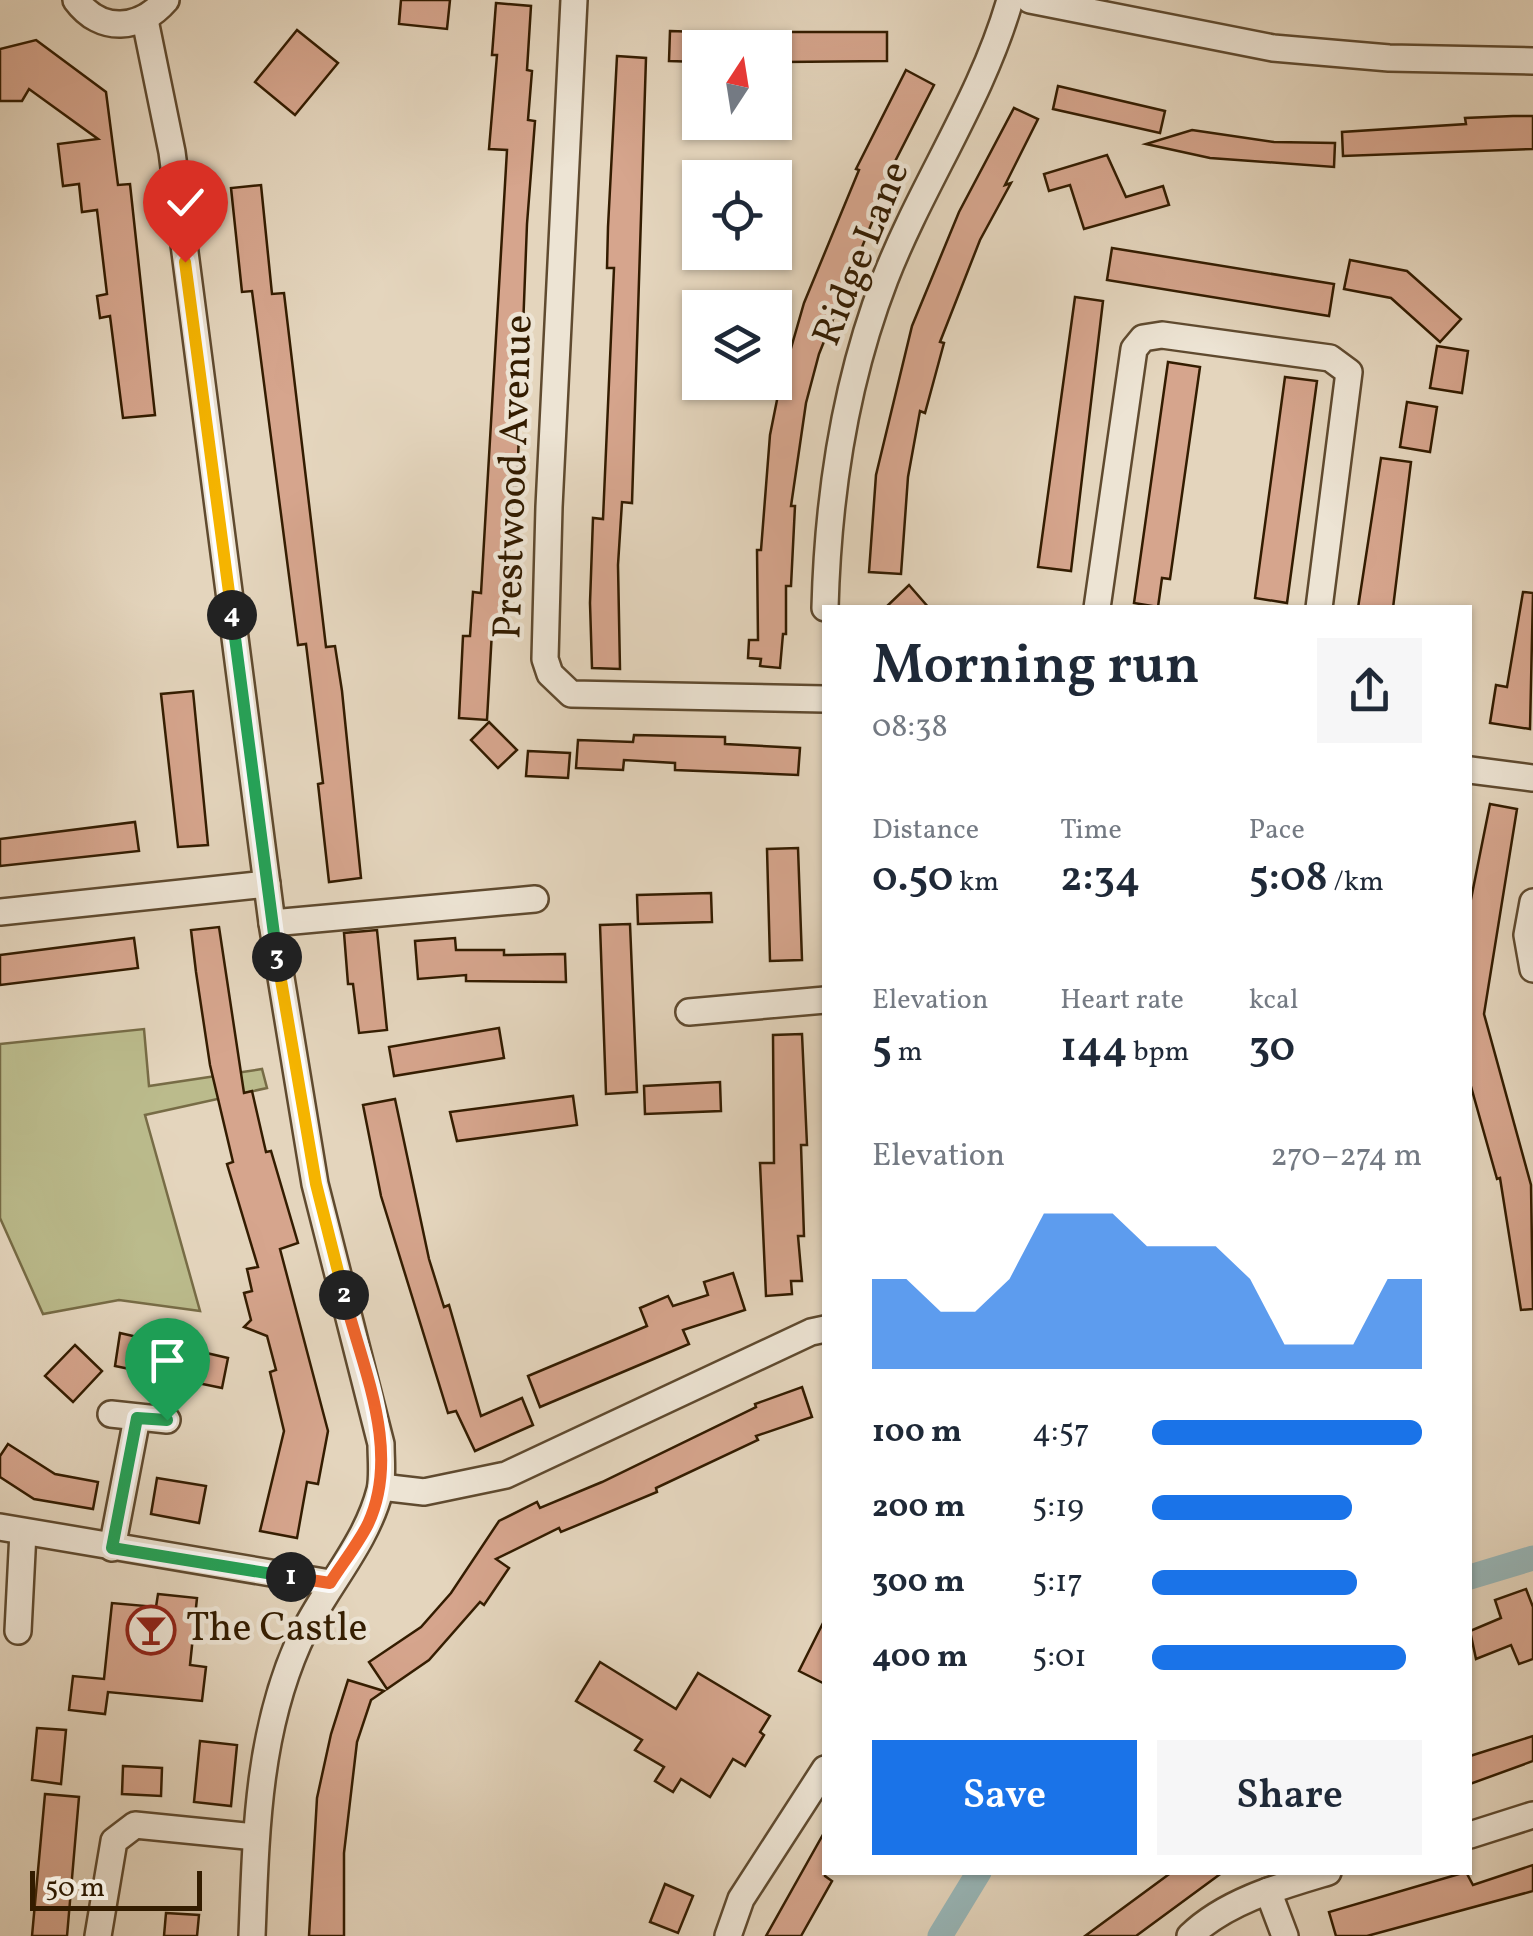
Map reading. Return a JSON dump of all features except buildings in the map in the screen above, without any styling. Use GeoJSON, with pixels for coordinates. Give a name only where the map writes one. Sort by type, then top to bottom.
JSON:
{"type":"FeatureCollection","features":[{"type":"Feature","properties":{"kind":"street"},"geometry":{"type":"LineString","coordinates":[[76,0],[96,19],[112,24],[146,20],[166,0]]}},
{"type":"Feature","properties":{"kind":"street","name":"Prestwood Avenue"},"geometry":{"type":"LineString","coordinates":[[574,0],[549,507],[545,659],[550,674],[572,694],[822,699]]}},
{"type":"Feature","properties":{"kind":"street","name":"Ridge Lane"},"geometry":{"type":"LineString","coordinates":[[825,605],[836,458],[854,373],[886,277],[997,45],[1010,0]]}},
{"type":"Feature","properties":{"kind":"street"},"geometry":{"type":"LineString","coordinates":[[1030,0],[1272,48],[1389,58],[1533,61]]}},
{"type":"Feature","properties":{"kind":"street"},"geometry":{"type":"LineString","coordinates":[[146,20],[172,152],[272,923],[316,1184],[381,1444],[380,1487],[368,1525],[330,1583],[298,1644],[264,1752],[252,1936]]}},
{"type":"Feature","properties":{"kind":"street"},"geometry":{"type":"LineString","coordinates":[[1098,605],[1134,349],[1143,338],[1162,335],[1330,358],[1348,372],[1320,605]]}},
{"type":"Feature","properties":{"kind":"street"},"geometry":{"type":"LineString","coordinates":[[1472,770],[1533,778]]}},
{"type":"Feature","properties":{"kind":"street"},"geometry":{"type":"LineString","coordinates":[[0,912],[267,884]]}},
{"type":"Feature","properties":{"kind":"street"},"geometry":{"type":"LineString","coordinates":[[272,923],[535,899]]}},
{"type":"Feature","properties":{"kind":"street"},"geometry":{"type":"LineString","coordinates":[[1533,902],[1527,935],[1533,969]]}},
{"type":"Feature","properties":{"kind":"street"},"geometry":{"type":"LineString","coordinates":[[689,1012],[822,1000]]}},
{"type":"Feature","properties":{"kind":"street"},"geometry":{"type":"LineString","coordinates":[[380,1487],[424,1492],[506,1475],[795,1340],[822,1331]]}},
{"type":"Feature","properties":{"kind":"street"},"geometry":{"type":"LineString","coordinates":[[111,1414],[167,1420]]}},
{"type":"Feature","properties":{"kind":"street"},"geometry":{"type":"LineString","coordinates":[[112,1548],[137,1418]]}},
{"type":"Feature","properties":{"kind":"street"},"geometry":{"type":"LineString","coordinates":[[18,1631],[12,1530],[330,1583]]}},
{"type":"Feature","properties":{"kind":"street"},"geometry":{"type":"LineString","coordinates":[[728,1936],[742,1900],[822,1774]]}},
{"type":"Feature","properties":{"kind":"street"},"geometry":{"type":"LineString","coordinates":[[1472,1834],[1533,1815]]}},
{"type":"Feature","properties":{"kind":"street"},"geometry":{"type":"LineString","coordinates":[[98,1936],[114,1841],[135,1826],[256,1837]]}},
{"type":"Feature","properties":{"kind":"street"},"geometry":{"type":"LineString","coordinates":[[1190,1936],[1232,1908],[1268,1891],[1319,1875]]}},
{"type":"Feature","properties":{"kind":"street"},"geometry":{"type":"LineString","coordinates":[[1268,1891],[1285,1936]]}},
{"type":"Feature","properties":{"kind":"green space"},"geometry":{"type":"Polygon","coordinates":[[[144,1029],[149,1086],[262,1069],[267,1088],[145,1115],[200,1311],[119,1300],[43,1314],[0,1218],[0,1044],[144,1029]]]}},
{"type":"Feature","properties":{"kind":"waterway"},"geometry":{"type":"LineString","coordinates":[[1472,1576],[1533,1558]]}},
{"type":"Feature","properties":{"kind":"waterway"},"geometry":{"type":"LineString","coordinates":[[940,1936],[977,1875]]}},
{"type":"Feature","properties":{"kind":"place","name":"The Castle"},"geometry":{"type":"Point","coordinates":[151,1630]}},
{"type":"Feature","properties":{"kind":"route"},"geometry":{"type":"LineString","coordinates":[[167,1420],[137,1418],[112,1548],[330,1583],[368,1525],[380,1487],[381,1444],[316,1184],[302,1108],[272,923],[185,262]]}}]}
